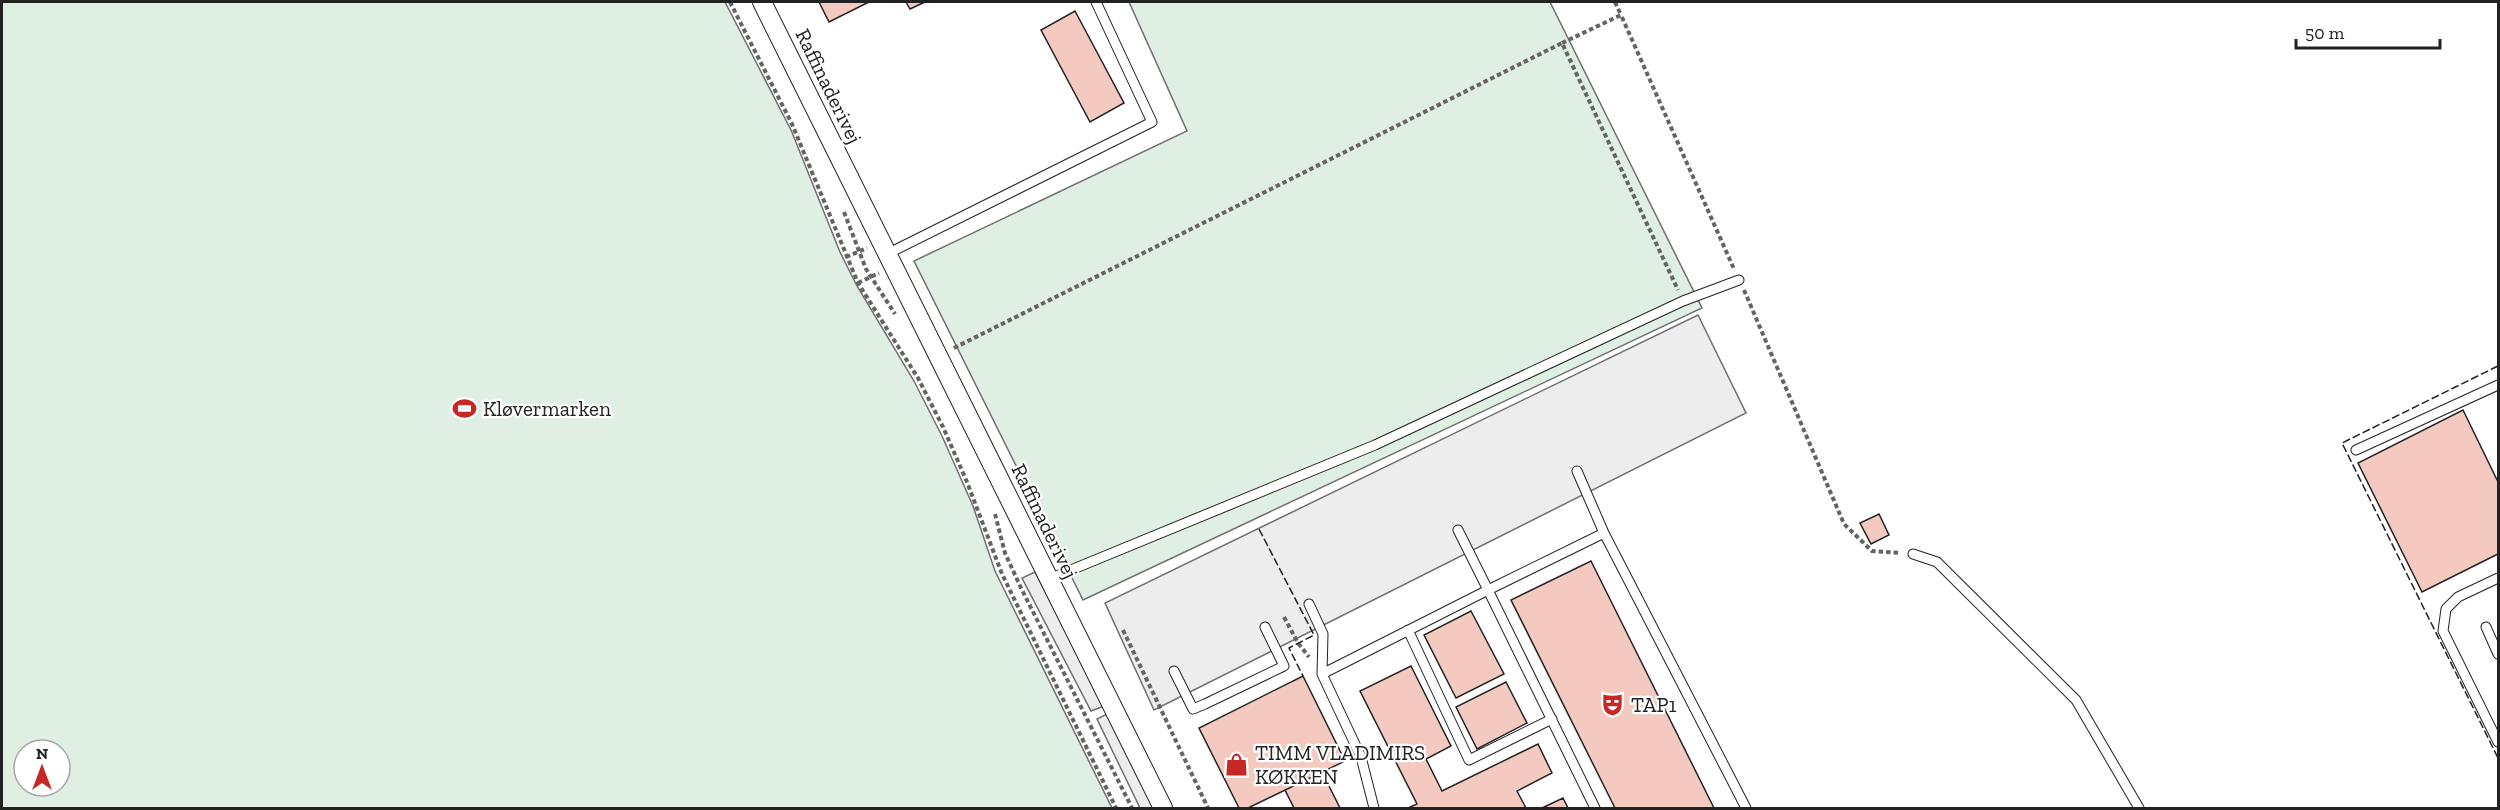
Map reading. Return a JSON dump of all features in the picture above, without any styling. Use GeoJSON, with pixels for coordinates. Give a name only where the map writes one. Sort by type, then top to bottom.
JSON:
{"type":"FeatureCollection","features":[{"type":"Feature","properties":{"kind":"street","name":"Raffinaderivej"},"geometry":{"type":"LineString","coordinates":[[762,2],[1163,808]]}},
{"type":"Feature","properties":{"kind":"lane"},"geometry":{"type":"LineString","coordinates":[[887,254],[1152,122],[1096,2]]}},
{"type":"Feature","properties":{"kind":"lane"},"geometry":{"type":"LineString","coordinates":[[1049,579],[1375,445],[1683,301],[1739,280]]}},
{"type":"Feature","properties":{"kind":"lane"},"geometry":{"type":"LineString","coordinates":[[2356,450],[2499,385]]}},
{"type":"Feature","properties":{"kind":"lane"},"geometry":{"type":"LineString","coordinates":[[1577,471],[1604,533],[1746,808]]}},
{"type":"Feature","properties":{"kind":"lane"},"geometry":{"type":"LineString","coordinates":[[1458,530],[1595,808]]}},
{"type":"Feature","properties":{"kind":"lane"},"geometry":{"type":"LineString","coordinates":[[1322,674],[1604,533]]}},
{"type":"Feature","properties":{"kind":"lane"},"geometry":{"type":"LineString","coordinates":[[1913,554],[1937,562],[2076,700],[2139,808]]}},
{"type":"Feature","properties":{"kind":"lane"},"geometry":{"type":"LineString","coordinates":[[2499,578],[2458,597],[2446,609],[2443,631],[2499,742]]}},
{"type":"Feature","properties":{"kind":"lane"},"geometry":{"type":"LineString","coordinates":[[1309,604],[1323,634],[1322,674],[1361,757],[1374,808]]}},
{"type":"Feature","properties":{"kind":"lane"},"geometry":{"type":"LineString","coordinates":[[1174,671],[1193,709],[1215,700],[1284,666],[1264,627]]}},
{"type":"Feature","properties":{"kind":"lane"},"geometry":{"type":"LineString","coordinates":[[2486,627],[2499,654]]}},
{"type":"Feature","properties":{"kind":"lane"},"geometry":{"type":"LineString","coordinates":[[1408,630],[1469,760],[1552,719]]}},
{"type":"Feature","properties":{"kind":"path"},"geometry":{"type":"LineString","coordinates":[[730,2],[792,124],[858,283],[918,378],[943,428],[967,482],[1002,574],[1116,808]]}},
{"type":"Feature","properties":{"kind":"path"},"geometry":{"type":"LineString","coordinates":[[1615,2],[1739,280],[1844,524],[1872,551],[1913,554]]}},
{"type":"Feature","properties":{"kind":"path"},"geometry":{"type":"LineString","coordinates":[[939,357],[973,336],[1621,15]]}},
{"type":"Feature","properties":{"kind":"path"},"geometry":{"type":"LineString","coordinates":[[1562,43],[1683,301]]}},
{"type":"Feature","properties":{"kind":"path"},"geometry":{"type":"LineString","coordinates":[[846,257],[857,252]]}},
{"type":"Feature","properties":{"kind":"path"},"geometry":{"type":"LineString","coordinates":[[858,283],[871,277]]}},
{"type":"Feature","properties":{"kind":"path"},"geometry":{"type":"LineString","coordinates":[[1284,617],[1298,643],[1322,674]]}},
{"type":"Feature","properties":{"kind":"path"},"geometry":{"type":"LineString","coordinates":[[1123,630],[1208,808]]}},
{"type":"Feature","properties":{"kind":"green space","name":"Kløvermarken"},"geometry":{"type":"Polygon","coordinates":[[[2,2],[725,2],[791,130],[840,252],[857,286],[914,381],[942,436],[973,506],[995,571],[1112,808],[2,808],[2,2]]]}},
{"type":"Feature","properties":{"kind":"green space"},"geometry":{"type":"Polygon","coordinates":[[[1129,2],[1550,2],[1702,308],[1083,600],[914,261],[1187,131],[1129,2]]]}},
{"type":"Feature","properties":{"kind":"shaded area"},"geometry":{"type":"Polygon","coordinates":[[[1698,315],[1746,413],[1154,710],[1105,603],[1698,315]]]}},
{"type":"Feature","properties":{"kind":"shaded area"},"geometry":{"type":"Polygon","coordinates":[[[1035,572],[1104,706],[1091,711],[1022,578],[1035,572]]]}},
{"type":"Feature","properties":{"kind":"shaded area"},"geometry":{"type":"Polygon","coordinates":[[[1109,713],[1154,808],[1140,808],[1097,719],[1109,713]]]}},
{"type":"Feature","properties":{"kind":"building"},"geometry":{"type":"Polygon","coordinates":[[[819,2],[869,2],[829,22],[819,2]]]}},
{"type":"Feature","properties":{"kind":"building"},"geometry":{"type":"Polygon","coordinates":[[[906,2],[925,2],[910,9],[906,2]]]}},
{"type":"Feature","properties":{"kind":"building"},"geometry":{"type":"Polygon","coordinates":[[[1075,11],[1124,103],[1090,122],[1041,30],[1075,11]]]}},
{"type":"Feature","properties":{"kind":"building"},"geometry":{"type":"Polygon","coordinates":[[[2463,410],[2498,482],[2498,554],[2422,592],[2358,463],[2463,410]]]}},
{"type":"Feature","properties":{"kind":"building"},"geometry":{"type":"Polygon","coordinates":[[[1879,514],[1889,535],[1871,544],[1860,523],[1879,514]]]}},
{"type":"Feature","properties":{"kind":"building","name":"TAP1"},"geometry":{"type":"Polygon","coordinates":[[[1591,561],[1714,808],[1615,808],[1511,600],[1591,561]]]}},
{"type":"Feature","properties":{"kind":"building"},"geometry":{"type":"Polygon","coordinates":[[[1471,611],[1504,674],[1456,698],[1424,635],[1471,611]]]}},
{"type":"Feature","properties":{"kind":"building"},"geometry":{"type":"Polygon","coordinates":[[[1411,666],[1451,746],[1426,759],[1442,791],[1538,744],[1552,773],[1517,791],[1526,808],[1408,808],[1417,804],[1360,691],[1411,666]]]}},
{"type":"Feature","properties":{"kind":"building"},"geometry":{"type":"Polygon","coordinates":[[[1303,676],[1345,761],[1248,808],[1239,808],[1199,728],[1303,676]]]}},
{"type":"Feature","properties":{"kind":"building"},"geometry":{"type":"Polygon","coordinates":[[[1506,682],[1527,723],[1477,749],[1456,707],[1506,682]]]}},
{"type":"Feature","properties":{"kind":"building"},"geometry":{"type":"Polygon","coordinates":[[[1322,772],[1340,808],[1294,808],[1285,790],[1322,772]]]}},
{"type":"Feature","properties":{"kind":"building"},"geometry":{"type":"Polygon","coordinates":[[[1563,798],[1568,808],[1542,808],[1563,798]]]}},
{"type":"Feature","properties":{"kind":"fence"},"geometry":{"type":"LineString","coordinates":[[2498,366],[2342,443],[2498,758]]}},
{"type":"Feature","properties":{"kind":"fence"},"geometry":{"type":"LineString","coordinates":[[1259,529],[1314,635],[1289,648],[1303,676]]}},
{"type":"Feature","properties":{"kind":"place","name":"Kløvermarken"},"geometry":{"type":"Point","coordinates":[465,408]}},
{"type":"Feature","properties":{"kind":"place","name":"TAP1"},"geometry":{"type":"Point","coordinates":[1613,704]}},
{"type":"Feature","properties":{"kind":"place","name":"TIMM VLADIMIRS KØKKEN"},"geometry":{"type":"Point","coordinates":[1237,764]}}]}
